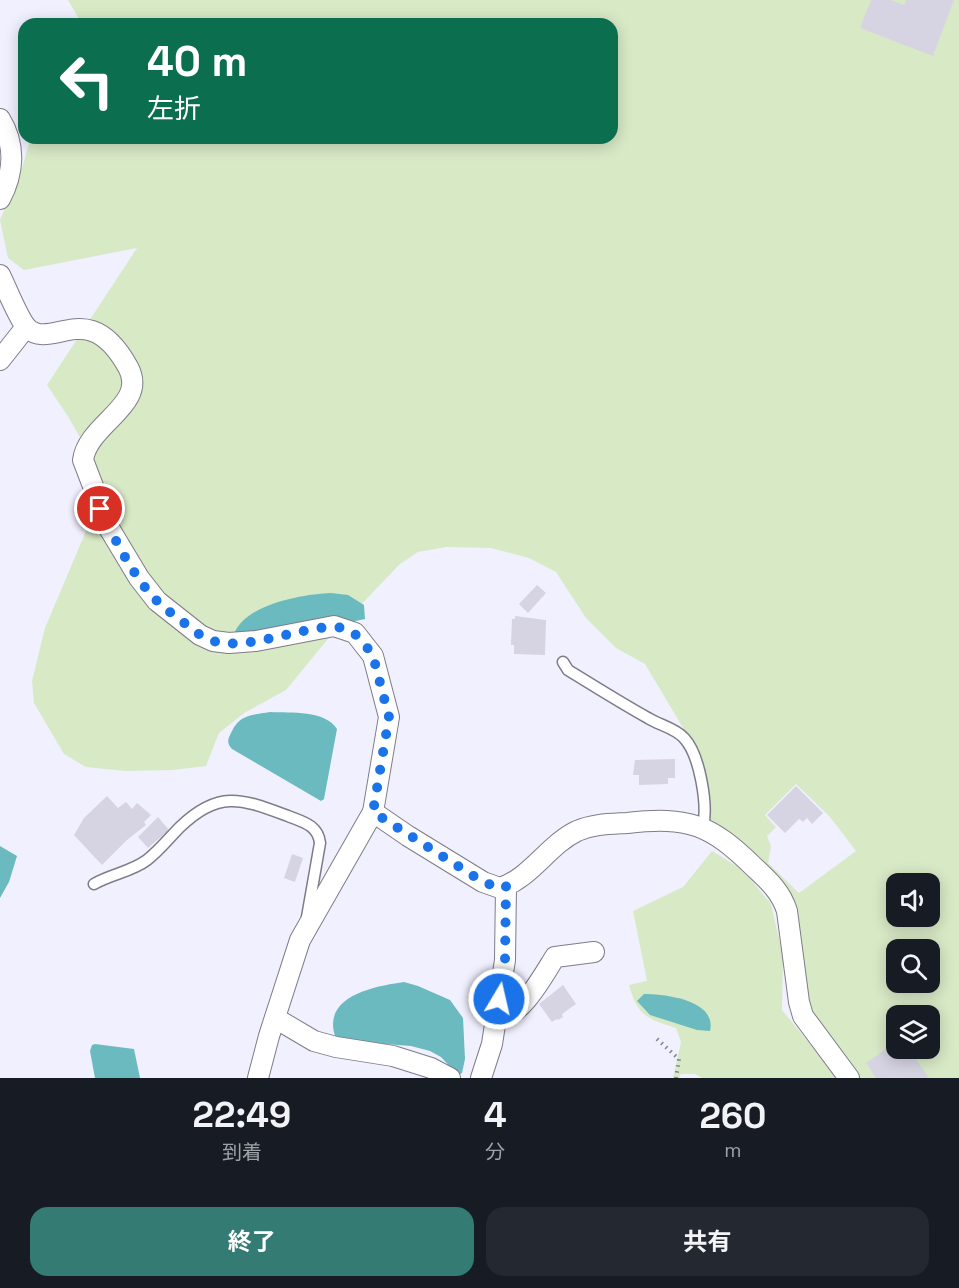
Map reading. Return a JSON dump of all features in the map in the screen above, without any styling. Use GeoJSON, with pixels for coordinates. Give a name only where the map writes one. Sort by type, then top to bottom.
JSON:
{"type":"FeatureCollection","features":[{"type":"Feature","properties":{"kind":"street"},"geometry":{"type":"LineString","coordinates":[[0,119],[12,156],[9,178],[0,199]]}},
{"type":"Feature","properties":{"kind":"street"},"geometry":{"type":"LineString","coordinates":[[0,275],[26,327],[35,333],[92,329],[106,337],[129,368],[132,381],[124,405],[91,437],[83,460],[109,528],[139,578],[157,601],[189,627],[213,641],[229,643],[256,641],[334,626],[355,633],[373,656],[389,717],[373,812],[307,927],[294,958],[258,1078]]}},
{"type":"Feature","properties":{"kind":"street"},"geometry":{"type":"LineString","coordinates":[[0,360],[26,327]]}},
{"type":"Feature","properties":{"kind":"street"},"geometry":{"type":"LineString","coordinates":[[373,812],[483,882],[500,888],[521,877],[566,837],[590,826],[651,820],[686,822],[702,827],[723,839],[748,861],[777,890],[783,900],[787,911],[799,1002],[803,1016],[849,1078]]}},
{"type":"Feature","properties":{"kind":"street"},"geometry":{"type":"LineString","coordinates":[[481,1078],[492,1044],[505,960],[506,886]]}},
{"type":"Feature","properties":{"kind":"street"},"geometry":{"type":"LineString","coordinates":[[496,1019],[505,1019],[513,1013],[533,990],[555,957],[594,952]]}},
{"type":"Feature","properties":{"kind":"street"},"geometry":{"type":"LineString","coordinates":[[275,1018],[314,1041],[393,1056],[431,1068],[450,1078]]}},
{"type":"Feature","properties":{"kind":"lane"},"geometry":{"type":"LineString","coordinates":[[563,662],[568,670],[650,720],[680,734],[686,740],[695,758],[701,783],[705,816],[702,827]]}},
{"type":"Feature","properties":{"kind":"lane"},"geometry":{"type":"LineString","coordinates":[[94,884],[132,870],[146,861],[196,814],[218,802],[238,800],[307,824],[319,835],[320,843],[307,927]]}},
{"type":"Feature","properties":{"kind":"path"},"geometry":{"type":"LineString","coordinates":[[657,1039],[679,1059],[675,1078]]}},
{"type":"Feature","properties":{"kind":"green space"},"geometry":{"type":"Polygon","coordinates":[[[68,0],[959,0],[959,1078],[856,1078],[811,1018],[797,914],[792,896],[783,885],[711,824],[707,790],[695,748],[645,664],[616,648],[586,618],[556,572],[529,558],[491,548],[446,547],[418,552],[400,564],[327,640],[286,690],[244,713],[219,733],[206,766],[173,770],[125,771],[86,767],[64,754],[34,703],[32,681],[45,628],[89,524],[92,477],[87,450],[47,385],[137,248],[24,270],[8,258],[0,220],[22,168],[29,144],[618,144],[618,18],[78,18],[68,0]],[[796,784],[765,815],[776,827],[767,836],[771,846],[768,863],[799,893],[856,851],[830,817],[796,784]]]}},
{"type":"Feature","properties":{"kind":"green space"},"geometry":{"type":"Polygon","coordinates":[[[712,851],[743,870],[771,904],[783,956],[782,1010],[838,1078],[702,1078],[695,1074],[681,1074],[679,1078],[673,1078],[681,1042],[676,1028],[645,1015],[636,1004],[629,985],[647,981],[633,911],[683,887],[712,851]]]}},
{"type":"Feature","properties":{"kind":"water"},"geometry":{"type":"Polygon","coordinates":[[[331,593],[348,595],[364,605],[365,619],[234,634],[240,624],[262,608],[291,599],[331,593]]]}},
{"type":"Feature","properties":{"kind":"water"},"geometry":{"type":"Polygon","coordinates":[[[270,712],[297,713],[324,718],[337,729],[324,799],[321,801],[230,747],[229,738],[239,721],[248,716],[270,712]]]}},
{"type":"Feature","properties":{"kind":"water"},"geometry":{"type":"Polygon","coordinates":[[[0,846],[17,856],[9,882],[0,898],[0,846]]]}},
{"type":"Feature","properties":{"kind":"water"},"geometry":{"type":"Polygon","coordinates":[[[404,982],[450,1000],[463,1018],[465,1059],[462,1073],[458,1075],[441,1057],[430,1051],[411,1046],[345,1041],[335,1036],[333,1022],[336,1011],[344,1002],[367,990],[404,982]]]}},
{"type":"Feature","properties":{"kind":"water"},"geometry":{"type":"Polygon","coordinates":[[[644,994],[664,995],[698,1006],[706,1012],[710,1021],[710,1031],[697,1030],[650,1015],[637,1001],[644,994]]]}},
{"type":"Feature","properties":{"kind":"water"},"geometry":{"type":"Polygon","coordinates":[[[92,1045],[134,1049],[140,1078],[95,1078],[90,1051],[92,1045]]]}},
{"type":"Feature","properties":{"kind":"building"},"geometry":{"type":"Polygon","coordinates":[[[871,0],[891,0],[904,5],[906,0],[954,0],[933,56],[860,28],[871,0]]]}},
{"type":"Feature","properties":{"kind":"building"},"geometry":{"type":"Polygon","coordinates":[[[537,585],[546,593],[528,613],[519,604],[537,585]]]}},
{"type":"Feature","properties":{"kind":"building"},"geometry":{"type":"Polygon","coordinates":[[[515,616],[546,620],[545,655],[514,654],[514,645],[511,645],[512,619],[515,619],[515,616]]]}},
{"type":"Feature","properties":{"kind":"building"},"geometry":{"type":"Polygon","coordinates":[[[675,759],[675,778],[668,778],[668,784],[639,785],[639,775],[633,775],[635,760],[675,759]]]}},
{"type":"Feature","properties":{"kind":"building"},"geometry":{"type":"Polygon","coordinates":[[[796,786],[823,813],[812,824],[807,818],[803,822],[799,819],[785,833],[767,815],[796,786]]]}},
{"type":"Feature","properties":{"kind":"building"},"geometry":{"type":"Polygon","coordinates":[[[107,796],[118,808],[126,802],[132,809],[137,803],[151,815],[144,822],[146,825],[102,865],[74,835],[84,818],[107,796]]]}},
{"type":"Feature","properties":{"kind":"building"},"geometry":{"type":"Polygon","coordinates":[[[158,817],[169,830],[148,848],[138,837],[158,817]]]}},
{"type":"Feature","properties":{"kind":"building"},"geometry":{"type":"Polygon","coordinates":[[[292,854],[303,858],[295,882],[284,878],[292,854]]]}},
{"type":"Feature","properties":{"kind":"building"},"geometry":{"type":"Polygon","coordinates":[[[563,985],[576,1004],[562,1014],[563,1017],[552,1022],[539,1004],[563,985]]]}},
{"type":"Feature","properties":{"kind":"building"},"geometry":{"type":"Polygon","coordinates":[[[886,1049],[886,1059],[916,1059],[929,1078],[876,1078],[866,1063],[886,1049]]]}},
{"type":"Feature","properties":{"kind":"route"},"geometry":{"type":"LineString","coordinates":[[100,509],[139,578],[157,601],[200,635],[213,641],[229,643],[256,641],[334,626],[346,628],[355,633],[373,656],[389,717],[373,812],[483,882],[500,888],[506,886],[505,960],[499,999]]}}]}
